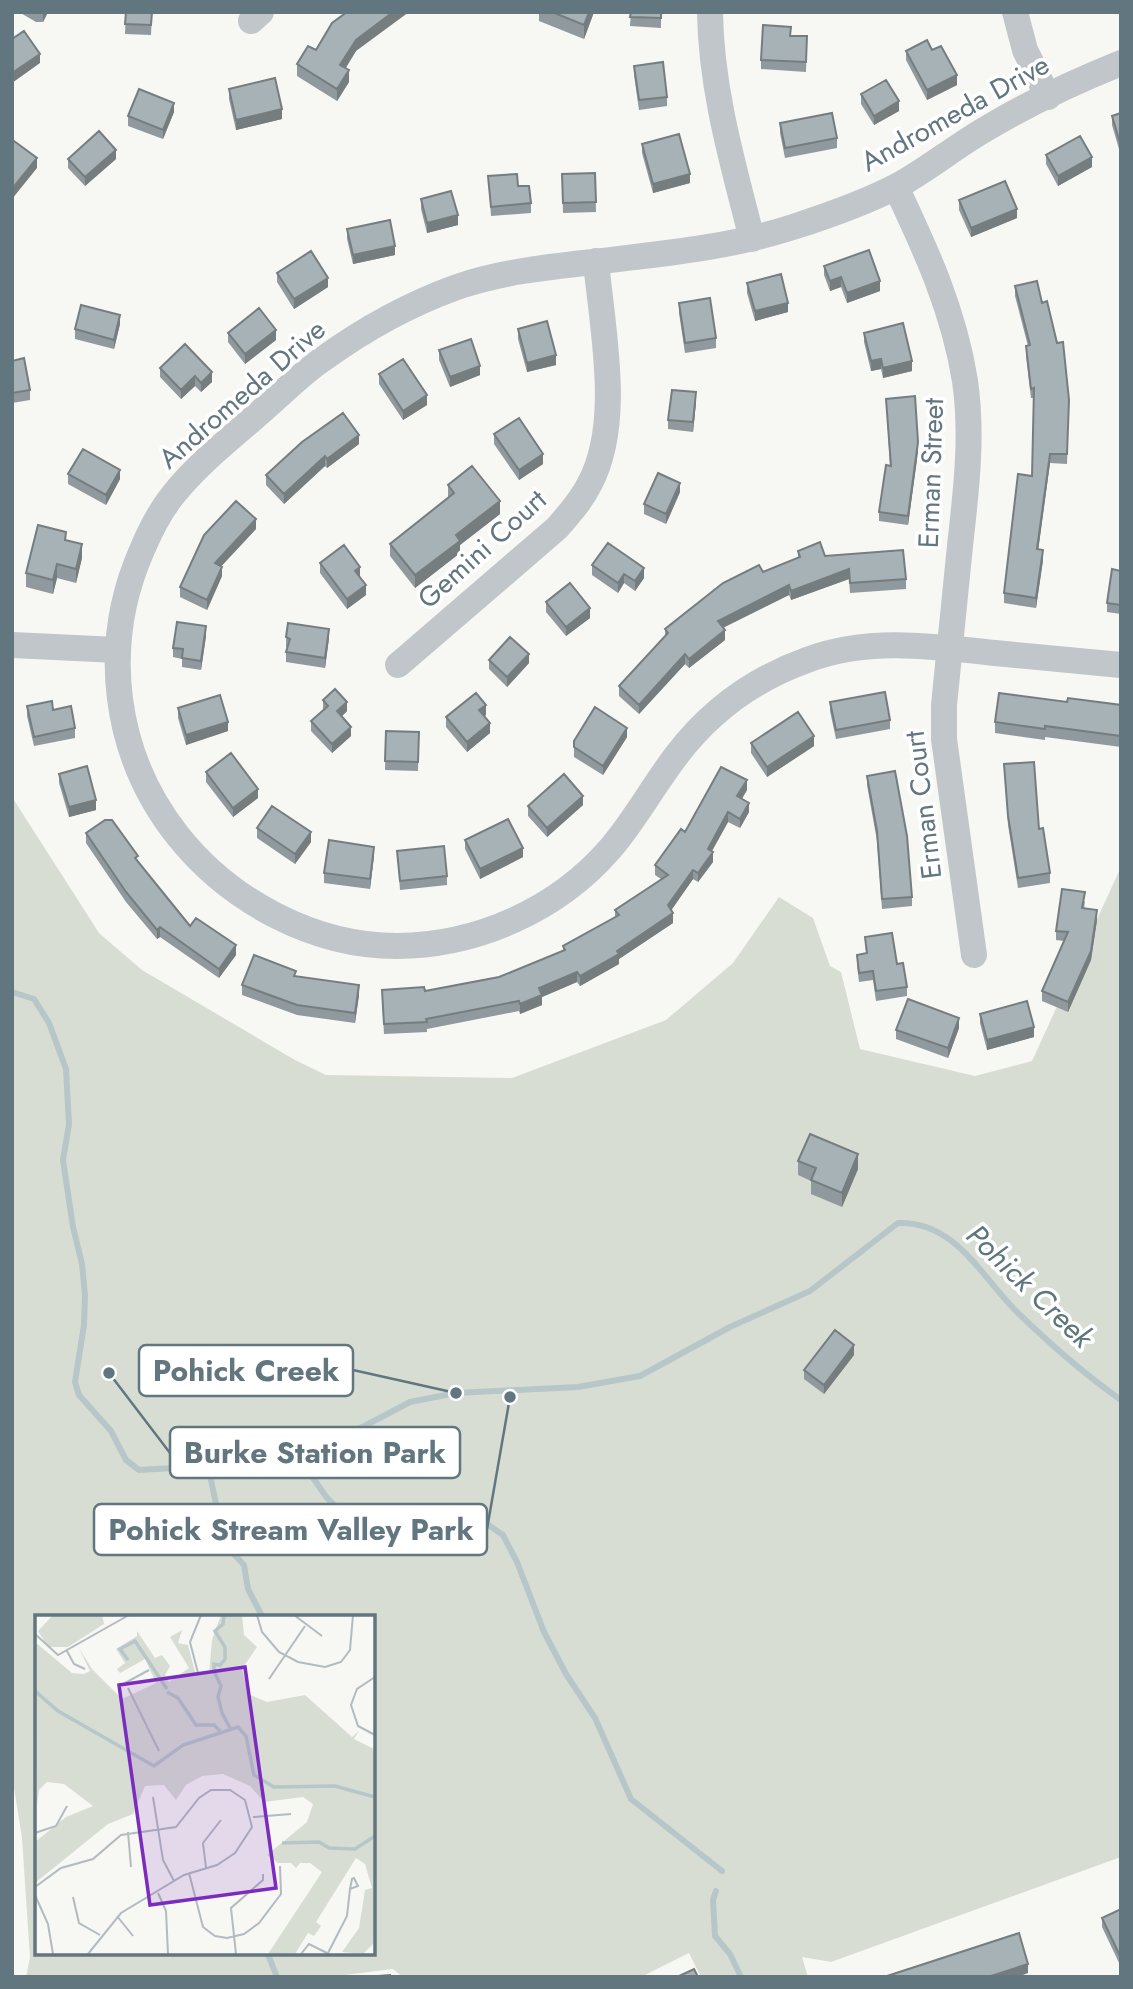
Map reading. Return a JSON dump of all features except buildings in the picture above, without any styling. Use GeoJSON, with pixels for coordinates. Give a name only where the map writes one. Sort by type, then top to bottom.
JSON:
{"type":"FeatureCollection","features":[{"type":"Feature","properties":{"kind":"street"},"geometry":{"type":"LineString","coordinates":[[710,12],[713,75],[719,108],[752,239]]}},
{"type":"Feature","properties":{"kind":"street"},"geometry":{"type":"LineString","coordinates":[[1015,12],[1025,50],[1048,97]]}},
{"type":"Feature","properties":{"kind":"street","name":"Andromeda Drive"},"geometry":{"type":"LineString","coordinates":[[1121,63],[987,128],[896,187],[798,225],[752,239],[705,248],[532,268],[453,288],[391,316],[320,360],[203,462],[170,498],[150,532],[134,569],[122,607],[117,650],[122,713],[136,764],[160,813],[194,855],[237,893],[286,922],[342,939],[373,945],[402,946],[449,941],[491,930],[534,911],[569,888],[592,869],[616,843],[675,757],[698,729],[730,700],[766,677],[812,658],[861,646],[903,645],[1121,665]]}},
{"type":"Feature","properties":{"kind":"street","name":"Erman Street"},"geometry":{"type":"LineString","coordinates":[[896,187],[942,289],[957,338],[965,383],[969,429],[968,475],[950,648]]}},
{"type":"Feature","properties":{"kind":"street","name":"Gemini Court"},"geometry":{"type":"LineString","coordinates":[[398,666],[557,528],[591,483],[603,444],[608,403],[596,261]]}},
{"type":"Feature","properties":{"kind":"street"},"geometry":{"type":"LineString","coordinates":[[12,645],[117,650]]}},
{"type":"Feature","properties":{"kind":"street","name":"Erman Court"},"geometry":{"type":"LineString","coordinates":[[950,648],[944,705],[944,739],[974,954]]}},
{"type":"Feature","properties":{"kind":"shaded area"},"geometry":{"type":"Polygon","coordinates":[[[12,797],[99,933],[142,970],[295,1060],[326,1075],[512,1078],[666,1020],[733,963],[779,897],[813,918],[830,966],[841,972],[860,1049],[975,1076],[1032,1061],[1121,867],[1121,1857],[831,1962],[802,1957],[808,1977],[701,1977],[689,1953],[641,1977],[403,1977],[393,1969],[328,1977],[26,1977],[30,1958],[22,1838],[12,1775],[12,797]]]}},
{"type":"Feature","properties":{"kind":"waterway","name":"Pohick Creek"},"geometry":{"type":"LineString","coordinates":[[12,992],[34,999],[49,1023],[66,1069],[69,1124],[63,1160],[85,1295],[84,1325],[75,1382],[79,1395],[111,1431],[126,1460],[139,1470],[208,1466],[334,1442],[410,1402],[456,1393],[578,1387],[640,1376],[730,1327],[810,1291],[898,1223],[918,1225],[936,1231],[952,1241],[1030,1325],[1121,1400]]}},
{"type":"Feature","properties":{"kind":"waterway"},"geometry":{"type":"LineString","coordinates":[[297,1449],[327,1498],[344,1514],[369,1522],[463,1518],[484,1522],[503,1535],[517,1562],[544,1632],[566,1674],[595,1718],[631,1799],[722,1871]]}},
{"type":"Feature","properties":{"kind":"waterway"},"geometry":{"type":"LineString","coordinates":[[208,1466],[219,1518],[232,1552],[244,1565],[248,1589],[261,1615]]}},
{"type":"Feature","properties":{"kind":"waterway"},"geometry":{"type":"LineString","coordinates":[[716,1891],[713,1900],[715,1936],[730,1954],[741,1977]]}},
{"type":"Feature","properties":{"kind":"waterway"},"geometry":{"type":"LineString","coordinates":[[268,1954],[277,1977]]}},
{"type":"Feature","properties":{"kind":"place","name":"Burke Station Park"},"geometry":{"type":"Point","coordinates":[109,1373]}},
{"type":"Feature","properties":{"kind":"place","name":"Pohick Creek"},"geometry":{"type":"Point","coordinates":[456,1393]}},
{"type":"Feature","properties":{"kind":"place","name":"Pohick Stream Valley Park"},"geometry":{"type":"Point","coordinates":[510,1397]}}]}
